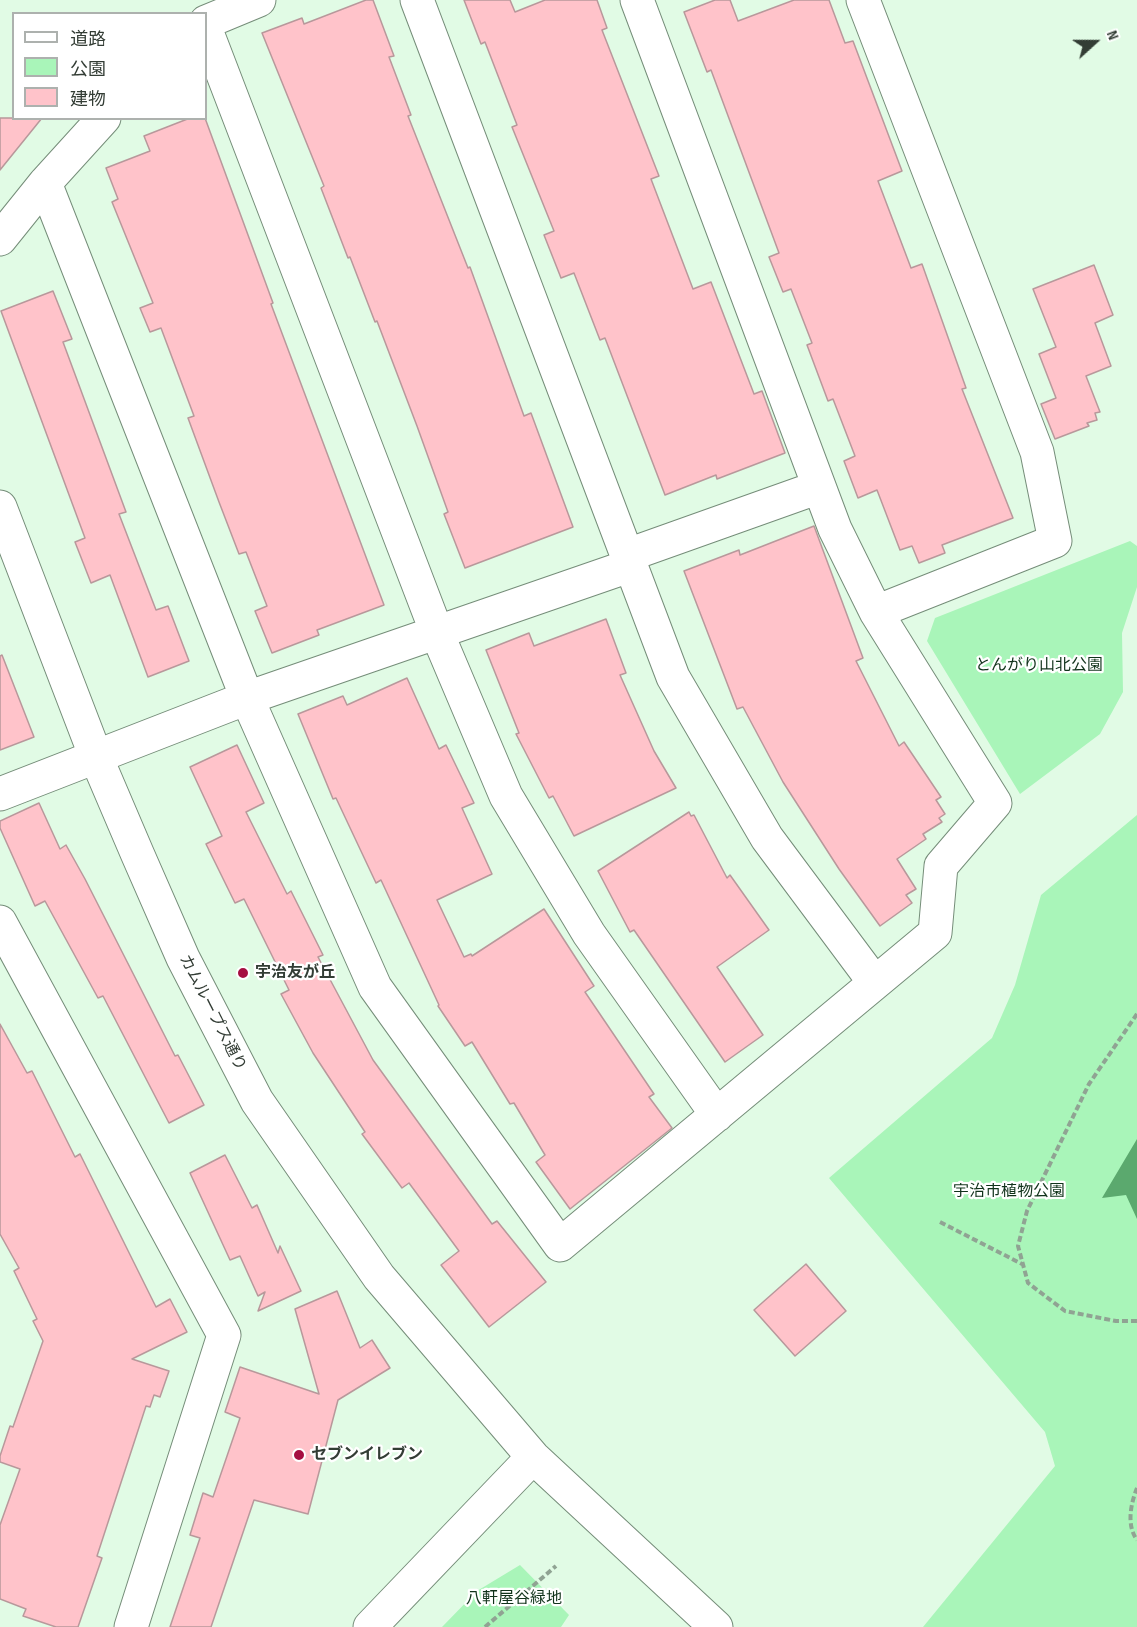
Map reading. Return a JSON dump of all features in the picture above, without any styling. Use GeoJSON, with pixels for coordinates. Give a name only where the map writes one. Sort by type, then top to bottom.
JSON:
{"type":"FeatureCollection","features":[{"type":"Feature","properties":{"kind":"street"},"geometry":{"type":"LineString","coordinates":[[207,22],[259,0]]}},
{"type":"Feature","properties":{"kind":"street"},"geometry":{"type":"LineString","coordinates":[[417,0],[673,677],[767,838],[875,983]]}},
{"type":"Feature","properties":{"kind":"street"},"geometry":{"type":"LineString","coordinates":[[45,183],[247,698],[375,987],[560,1245],[935,933],[941,866],[995,803],[876,612],[835,529],[637,0]]}},
{"type":"Feature","properties":{"kind":"street"},"geometry":{"type":"LineString","coordinates":[[863,0],[1037,452],[1055,541],[876,612]]}},
{"type":"Feature","properties":{"kind":"street"},"geometry":{"type":"LineString","coordinates":[[207,33],[437,633],[506,796],[589,934],[717,1114]]}},
{"type":"Feature","properties":{"kind":"street"},"geometry":{"type":"LineString","coordinates":[[0,239],[45,183],[102,120]]}},
{"type":"Feature","properties":{"kind":"street"},"geometry":{"type":"LineString","coordinates":[[0,794],[247,698],[437,633],[819,487]]}},
{"type":"Feature","properties":{"kind":"street","name":"カムループス通り"},"geometry":{"type":"LineString","coordinates":[[0,507],[96,757],[183,958],[257,1101],[379,1277],[533,1457],[716,1627]]}},
{"type":"Feature","properties":{"kind":"street"},"geometry":{"type":"LineString","coordinates":[[0,922],[224,1335],[131,1627]]}},
{"type":"Feature","properties":{"kind":"street"},"geometry":{"type":"LineString","coordinates":[[370,1627],[533,1457]]}},
{"type":"Feature","properties":{"kind":"path"},"geometry":{"type":"LineString","coordinates":[[1137,1014],[1089,1084],[1027,1211],[1017,1246],[1028,1283],[1065,1311],[1116,1321],[1137,1321]]}},
{"type":"Feature","properties":{"kind":"path"},"geometry":{"type":"LineString","coordinates":[[940,1222],[1023,1264]]}},
{"type":"Feature","properties":{"kind":"path"},"geometry":{"type":"LineString","coordinates":[[1137,1488],[1130,1506],[1133,1534],[1137,1540]]}},
{"type":"Feature","properties":{"kind":"path"},"geometry":{"type":"LineString","coordinates":[[485,1627],[556,1566]]}},
{"type":"Feature","properties":{"kind":"green space","name":"とんがり山北公園"},"geometry":{"type":"Polygon","coordinates":[[[1130,541],[1137,546],[1137,587],[1122,633],[1123,692],[1100,734],[1020,794],[927,641],[935,618],[1130,541]]]}},
{"type":"Feature","properties":{"kind":"green space","name":"宇治市植物公園"},"geometry":{"type":"Polygon","coordinates":[[[1137,815],[1137,1627],[923,1627],[1055,1466],[1045,1432],[829,1178],[992,1038],[1015,985],[1041,895],[1137,815]]]}},
{"type":"Feature","properties":{"kind":"green space","name":"八軒屋谷緑地"},"geometry":{"type":"Polygon","coordinates":[[[520,1565],[569,1615],[561,1627],[442,1627],[477,1591],[520,1565]]]}},
{"type":"Feature","properties":{"kind":"shaded area"},"geometry":{"type":"Polygon","coordinates":[[[1137,1139],[1137,1219],[1126,1195],[1102,1198],[1137,1139]]]}},
{"type":"Feature","properties":{"kind":"building"},"geometry":{"type":"Polygon","coordinates":[[[366,0],[373,0],[394,56],[389,57],[411,115],[408,116],[468,268],[470,267],[524,416],[531,413],[573,527],[465,568],[444,514],[448,512],[417,426],[377,321],[375,322],[350,257],[348,258],[321,188],[324,186],[262,33],[302,18],[304,24],[366,0]]]}},
{"type":"Feature","properties":{"kind":"building"},"geometry":{"type":"Polygon","coordinates":[[[464,0],[510,0],[515,12],[545,0],[597,0],[607,28],[602,30],[659,176],[651,179],[693,289],[711,282],[754,394],[762,391],[785,453],[717,479],[716,475],[665,495],[605,338],[600,340],[574,273],[561,278],[544,235],[554,231],[512,127],[517,125],[485,42],[481,44],[464,0]]]}},
{"type":"Feature","properties":{"kind":"building"},"geometry":{"type":"Polygon","coordinates":[[[715,0],[730,0],[738,21],[794,0],[829,0],[845,43],[853,41],[902,171],[878,181],[911,268],[922,264],[966,388],[962,389],[1013,518],[942,545],[945,553],[919,563],[912,546],[900,550],[877,490],[858,498],[844,461],[855,456],[833,399],[828,401],[807,345],[812,343],[791,289],[783,292],[769,257],[779,253],[711,70],[707,72],[684,12],[715,0]]]}},
{"type":"Feature","properties":{"kind":"building"},"geometry":{"type":"Polygon","coordinates":[[[0,118],[40,120],[0,170],[0,118]]]}},
{"type":"Feature","properties":{"kind":"building"},"geometry":{"type":"Polygon","coordinates":[[[185,120],[206,120],[273,303],[271,304],[384,605],[317,630],[319,635],[272,653],[255,611],[267,606],[246,552],[239,554],[219,502],[188,418],[194,416],[161,328],[150,332],[140,308],[153,303],[112,202],[118,199],[106,168],[150,151],[144,136],[185,120]]]}},
{"type":"Feature","properties":{"kind":"building"},"geometry":{"type":"Polygon","coordinates":[[[1094,265],[1113,315],[1095,323],[1111,366],[1086,376],[1100,412],[1095,413],[1097,420],[1087,423],[1089,426],[1055,439],[1041,404],[1056,398],[1039,354],[1056,347],[1033,289],[1094,265]]]}},
{"type":"Feature","properties":{"kind":"building"},"geometry":{"type":"Polygon","coordinates":[[[53,291],[72,339],[63,342],[126,512],[119,514],[156,610],[168,606],[189,661],[148,677],[110,575],[91,583],[75,542],[85,538],[1,311],[53,291]]]}},
{"type":"Feature","properties":{"kind":"building"},"geometry":{"type":"Polygon","coordinates":[[[814,526],[863,658],[856,661],[899,746],[904,742],[941,797],[936,800],[945,814],[939,818],[942,822],[923,834],[926,839],[897,859],[916,889],[906,895],[912,903],[880,926],[839,869],[783,782],[743,707],[737,709],[684,571],[739,550],[740,555],[814,526]]]}},
{"type":"Feature","properties":{"kind":"building"},"geometry":{"type":"Polygon","coordinates":[[[606,619],[626,673],[620,675],[654,751],[676,788],[574,836],[553,796],[549,798],[516,734],[519,733],[486,650],[529,633],[534,646],[606,619]]]}},
{"type":"Feature","properties":{"kind":"building"},"geometry":{"type":"Polygon","coordinates":[[[2,655],[34,737],[0,750],[0,656],[2,655]]]}},
{"type":"Feature","properties":{"kind":"building"},"geometry":{"type":"Polygon","coordinates":[[[407,678],[439,749],[446,745],[474,803],[462,808],[492,874],[437,900],[464,957],[471,954],[472,956],[544,909],[594,986],[585,992],[654,1094],[649,1097],[672,1128],[570,1209],[536,1162],[545,1155],[514,1103],[510,1104],[472,1042],[465,1046],[438,1006],[381,880],[376,883],[336,798],[333,799],[298,714],[343,696],[347,705],[407,678]]]}},
{"type":"Feature","properties":{"kind":"building"},"geometry":{"type":"Polygon","coordinates":[[[237,745],[264,803],[246,812],[287,894],[291,891],[323,955],[318,957],[373,1060],[492,1224],[497,1221],[546,1282],[489,1327],[441,1265],[459,1251],[409,1183],[402,1188],[362,1134],[365,1132],[313,1053],[281,994],[289,990],[244,899],[235,903],[206,844],[222,836],[190,767],[237,745]]]}},
{"type":"Feature","properties":{"kind":"building"},"geometry":{"type":"Polygon","coordinates":[[[39,803],[60,849],[66,845],[85,879],[175,1056],[178,1055],[204,1105],[169,1123],[103,996],[98,998],[45,901],[35,906],[0,828],[0,821],[39,803]]]}},
{"type":"Feature","properties":{"kind":"building"},"geometry":{"type":"Polygon","coordinates":[[[689,812],[691,816],[694,815],[727,878],[730,875],[769,930],[717,967],[763,1035],[725,1062],[634,930],[630,932],[598,871],[689,812]]]}},
{"type":"Feature","properties":{"kind":"building"},"geometry":{"type":"Polygon","coordinates":[[[0,1024],[27,1073],[32,1071],[75,1157],[80,1154],[156,1307],[170,1299],[187,1332],[132,1359],[169,1371],[160,1397],[154,1395],[150,1407],[146,1406],[97,1556],[102,1558],[78,1627],[56,1627],[23,1616],[26,1609],[0,1599],[0,1525],[20,1469],[0,1462],[0,1456],[10,1426],[13,1427],[43,1341],[33,1321],[37,1319],[14,1271],[19,1268],[0,1234],[0,1024]]]}},
{"type":"Feature","properties":{"kind":"building"},"geometry":{"type":"Polygon","coordinates":[[[225,1155],[252,1208],[257,1205],[278,1253],[280,1246],[301,1291],[258,1311],[265,1292],[258,1296],[240,1256],[230,1260],[190,1173],[225,1155]]]}},
{"type":"Feature","properties":{"kind":"building"},"geometry":{"type":"Polygon","coordinates":[[[806,1264],[846,1311],[795,1356],[754,1310],[806,1264]]]}},
{"type":"Feature","properties":{"kind":"building"},"geometry":{"type":"Polygon","coordinates":[[[337,1291],[360,1348],[372,1340],[390,1368],[338,1400],[308,1514],[254,1500],[211,1627],[170,1627],[200,1538],[190,1535],[203,1493],[213,1497],[240,1418],[225,1412],[240,1367],[319,1394],[295,1309],[337,1291]]]}},
{"type":"Feature","properties":{"kind":"place","name":"宇治友が丘"},"geometry":{"type":"Point","coordinates":[243,973]}},
{"type":"Feature","properties":{"kind":"place","name":"セブンイレブン"},"geometry":{"type":"Point","coordinates":[299,1455]}}]}
